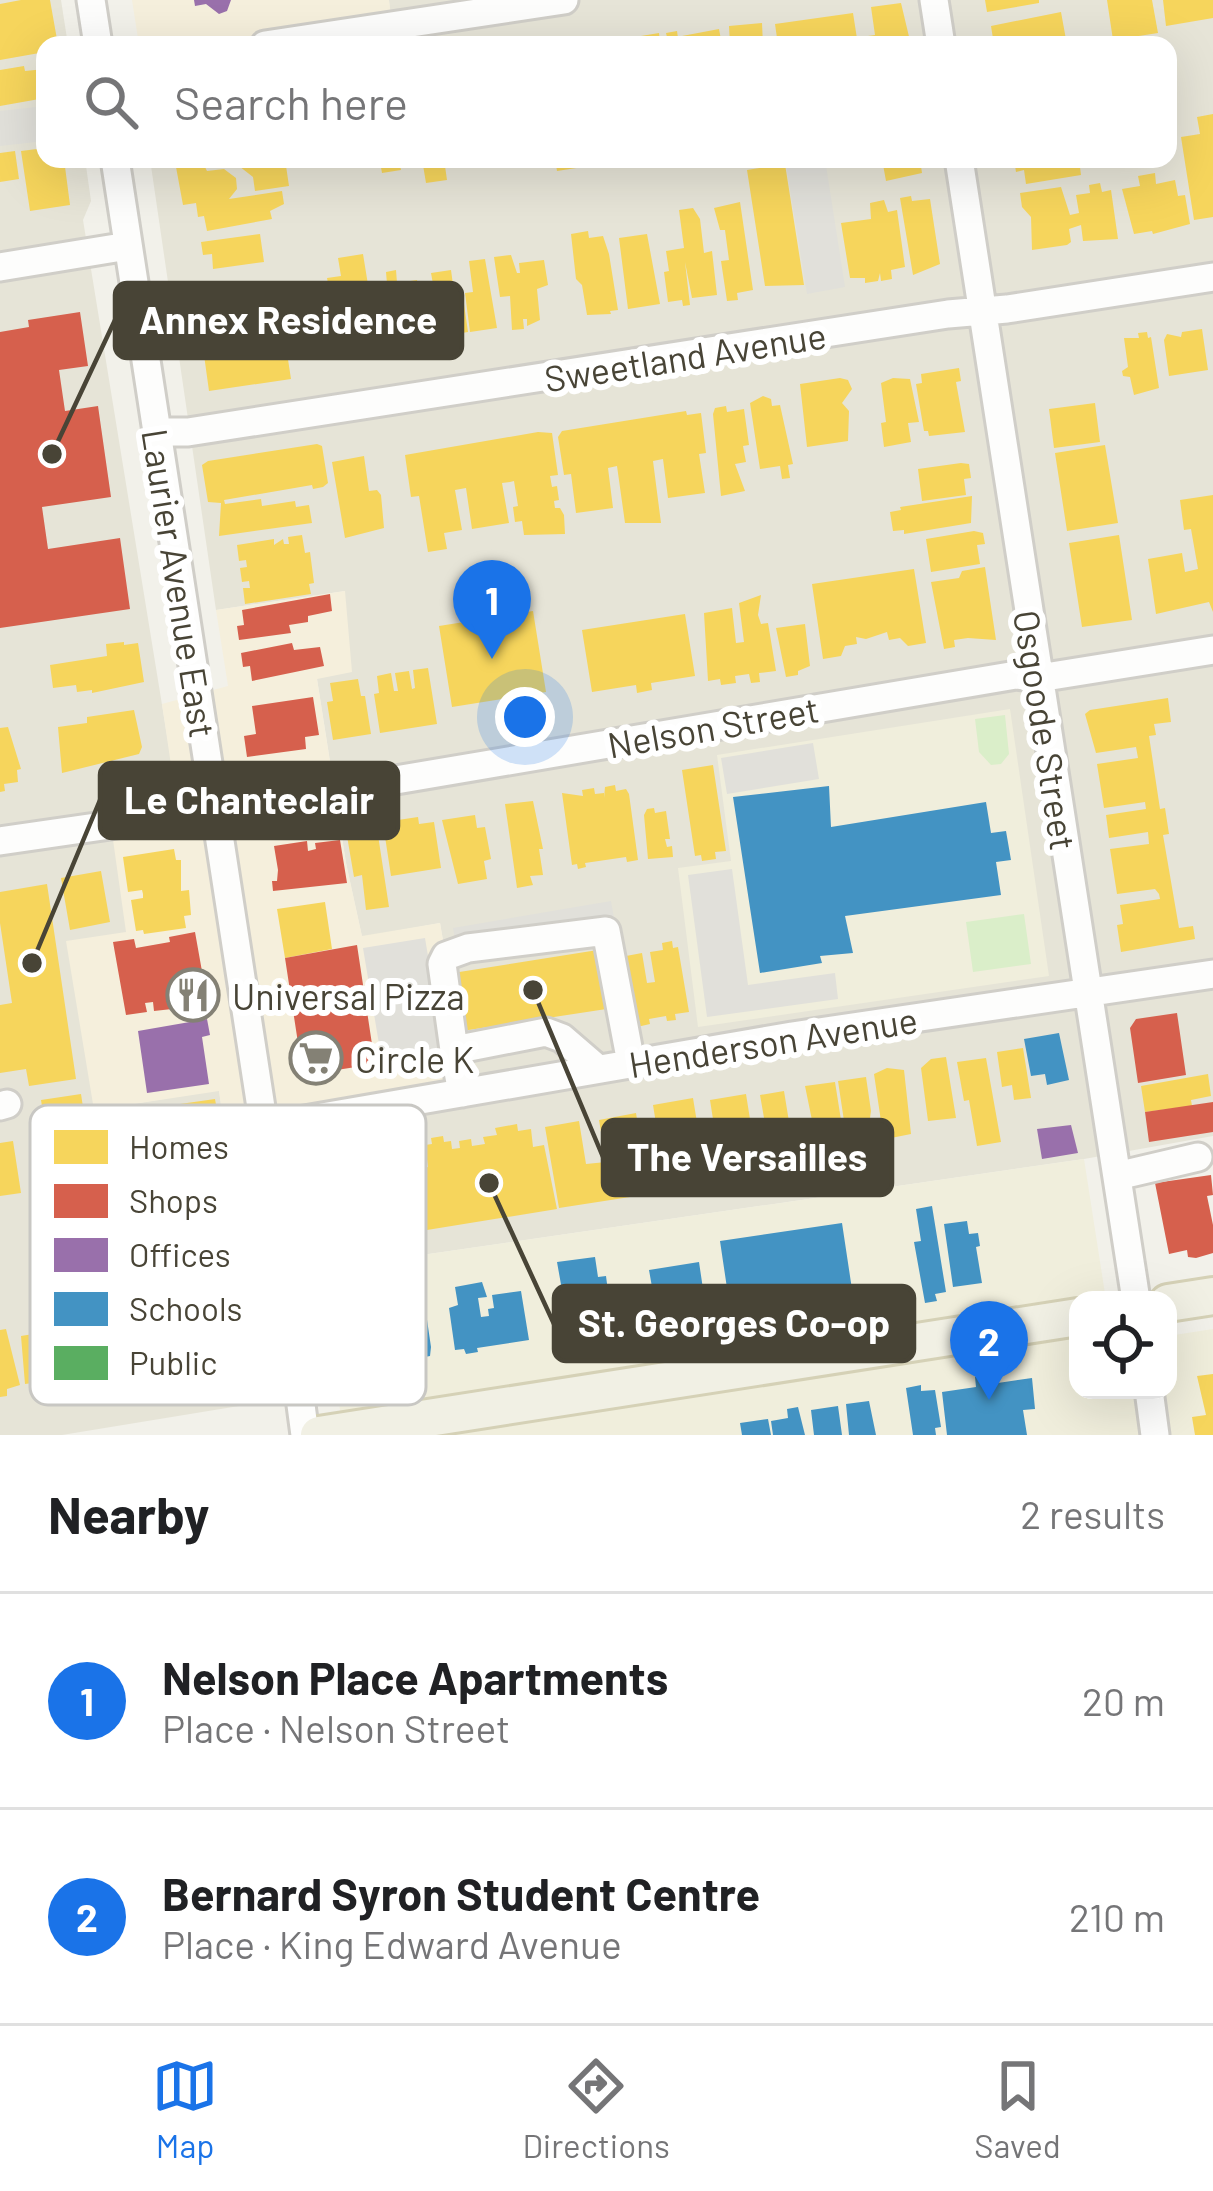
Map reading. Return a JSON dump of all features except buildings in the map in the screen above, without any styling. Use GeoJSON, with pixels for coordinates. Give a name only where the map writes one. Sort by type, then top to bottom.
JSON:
{"type":"FeatureCollection","features":[{"type":"Feature","properties":{"kind":"main road"},"geometry":{"type":"LineString","coordinates":[[1177,1302],[1213,1296]]}},
{"type":"Feature","properties":{"kind":"main road"},"geometry":{"type":"LineString","coordinates":[[320,1435],[1069,1318]]}},
{"type":"Feature","properties":{"kind":"street"},"geometry":{"type":"LineString","coordinates":[[91,0],[97,36]]}},
{"type":"Feature","properties":{"kind":"street"},"geometry":{"type":"LineString","coordinates":[[325,36],[564,0]]}},
{"type":"Feature","properties":{"kind":"street"},"geometry":{"type":"LineString","coordinates":[[934,0],[940,36]]}},
{"type":"Feature","properties":{"kind":"street","name":"Laurier Avenue East"},"geometry":{"type":"LineString","coordinates":[[116,168],[261,1105]]}},
{"type":"Feature","properties":{"kind":"street","name":"Osgoode Street"},"geometry":{"type":"LineString","coordinates":[[960,168],[1135,1291]]}},
{"type":"Feature","properties":{"kind":"street"},"geometry":{"type":"LineString","coordinates":[[0,267],[128,246]]}},
{"type":"Feature","properties":{"kind":"street","name":"Sweetland Avenue"},"geometry":{"type":"LineString","coordinates":[[157,432],[188,432],[1213,277]]}},
{"type":"Feature","properties":{"kind":"street","name":"Nelson Street"},"geometry":{"type":"LineString","coordinates":[[0,842],[1016,675],[1039,678],[1213,650]]}},
{"type":"Feature","properties":{"kind":"street"},"geometry":{"type":"LineString","coordinates":[[462,1093],[442,964],[446,956],[468,948],[606,931],[631,1064]]}},
{"type":"Feature","properties":{"kind":"street","name":"Henderson Avenue"},"geometry":{"type":"LineString","coordinates":[[392,1105],[1213,974]]}},
{"type":"Feature","properties":{"kind":"street"},"geometry":{"type":"LineString","coordinates":[[454,1050],[546,1032],[562,1038],[598,1069]]}},
{"type":"Feature","properties":{"kind":"street"},"geometry":{"type":"LineString","coordinates":[[1117,1176],[1198,1157]]}},
{"type":"Feature","properties":{"kind":"street"},"geometry":{"type":"LineString","coordinates":[[1149,1399],[1155,1435]]}},
{"type":"Feature","properties":{"kind":"street","name":"Laurier Avenue East"},"geometry":{"type":"LineString","coordinates":[[301,1405],[305,1435]]}},
{"type":"Feature","properties":{"kind":"shaded area"},"geometry":{"type":"Polygon","coordinates":[[[0,0],[61,0],[67,36],[36,36],[36,168],[86,168],[91,201],[83,220],[172,766],[126,933],[96,1105],[30,1105],[30,1405],[245,1405],[62,1435],[0,1435],[0,0]]]}},
{"type":"Feature","properties":{"kind":"shaded area"},"geometry":{"type":"Polygon","coordinates":[[[132,0],[389,0],[391,16],[252,36],[138,36],[132,0]]]}},
{"type":"Feature","properties":{"kind":"shaded area"},"geometry":{"type":"Polygon","coordinates":[[[389,0],[1213,0],[1213,1136],[426,1254],[426,1112],[471,1105],[440,923],[362,937],[317,679],[345,591],[216,610],[151,168],[1177,168],[1177,36],[251,36],[390,16],[389,0]]]}},
{"type":"Feature","properties":{"kind":"shaded area"},"geometry":{"type":"Polygon","coordinates":[[[36,107],[36,142],[0,146],[0,111],[36,107]]]}},
{"type":"Feature","properties":{"kind":"shaded area"},"geometry":{"type":"Polygon","coordinates":[[[786,168],[826,168],[845,287],[807,294],[786,168]]]}},
{"type":"Feature","properties":{"kind":"shaded area"},"geometry":{"type":"Polygon","coordinates":[[[345,591],[352,672],[317,679],[362,936],[440,923],[472,1105],[426,1112],[426,1105],[221,1105],[219,1091],[127,1105],[93,1105],[66,941],[126,932],[104,776],[171,765],[162,704],[228,686],[216,610],[345,591]]]}},
{"type":"Feature","properties":{"kind":"shaded area"},"geometry":{"type":"Polygon","coordinates":[[[1010,709],[1049,976],[698,1027],[678,868],[731,861],[717,755],[1010,709]]]}},
{"type":"Feature","properties":{"kind":"shaded area"},"geometry":{"type":"Polygon","coordinates":[[[813,743],[819,779],[727,794],[721,758],[813,743]]]}},
{"type":"Feature","properties":{"kind":"shaded area"},"geometry":{"type":"Polygon","coordinates":[[[732,869],[748,985],[835,973],[838,999],[707,1017],[688,875],[732,869]]]}},
{"type":"Feature","properties":{"kind":"shaded area"},"geometry":{"type":"Polygon","coordinates":[[[611,901],[614,918],[456,946],[453,928],[611,901]]]}},
{"type":"Feature","properties":{"kind":"shaded area"},"geometry":{"type":"Polygon","coordinates":[[[425,938],[444,1052],[382,1062],[363,948],[425,938]]]}},
{"type":"Feature","properties":{"kind":"shaded area"},"geometry":{"type":"Polygon","coordinates":[[[219,1090],[221,1105],[126,1105],[219,1090]]]}},
{"type":"Feature","properties":{"kind":"shaded area"},"geometry":{"type":"Polygon","coordinates":[[[1084,1159],[1105,1291],[1069,1291],[1069,1399],[1177,1399],[1177,1335],[1213,1329],[1213,1435],[344,1435],[339,1405],[426,1405],[426,1254],[1084,1159]]]}},
{"type":"Feature","properties":{"kind":"green space"},"geometry":{"type":"Polygon","coordinates":[[[1005,715],[1009,754],[1001,764],[991,765],[979,752],[975,719],[1005,715]]]}},
{"type":"Feature","properties":{"kind":"green space"},"geometry":{"type":"Polygon","coordinates":[[[1024,914],[1031,964],[973,972],[966,922],[1024,914]]]}},
{"type":"Feature","properties":{"kind":"place","name":"Annex Residence"},"geometry":{"type":"Point","coordinates":[52,454]}},
{"type":"Feature","properties":{"kind":"place","name":"Nelson Place Apartments"},"geometry":{"type":"Point","coordinates":[492,659]}},
{"type":"Feature","properties":{"kind":"place","name":"Le Chanteclair"},"geometry":{"type":"Point","coordinates":[32,963]}},
{"type":"Feature","properties":{"kind":"place","name":"The Versailles"},"geometry":{"type":"Point","coordinates":[533,990]}},
{"type":"Feature","properties":{"kind":"place","name":"Universal Pizza"},"geometry":{"type":"Point","coordinates":[193,995]}},
{"type":"Feature","properties":{"kind":"place","name":"Circle K"},"geometry":{"type":"Point","coordinates":[316,1058]}},
{"type":"Feature","properties":{"kind":"place","name":"St. Georges Co-op"},"geometry":{"type":"Point","coordinates":[489,1183]}},
{"type":"Feature","properties":{"kind":"place","name":"Bernard Syron Student Centre"},"geometry":{"type":"Point","coordinates":[989,1400]}}]}
